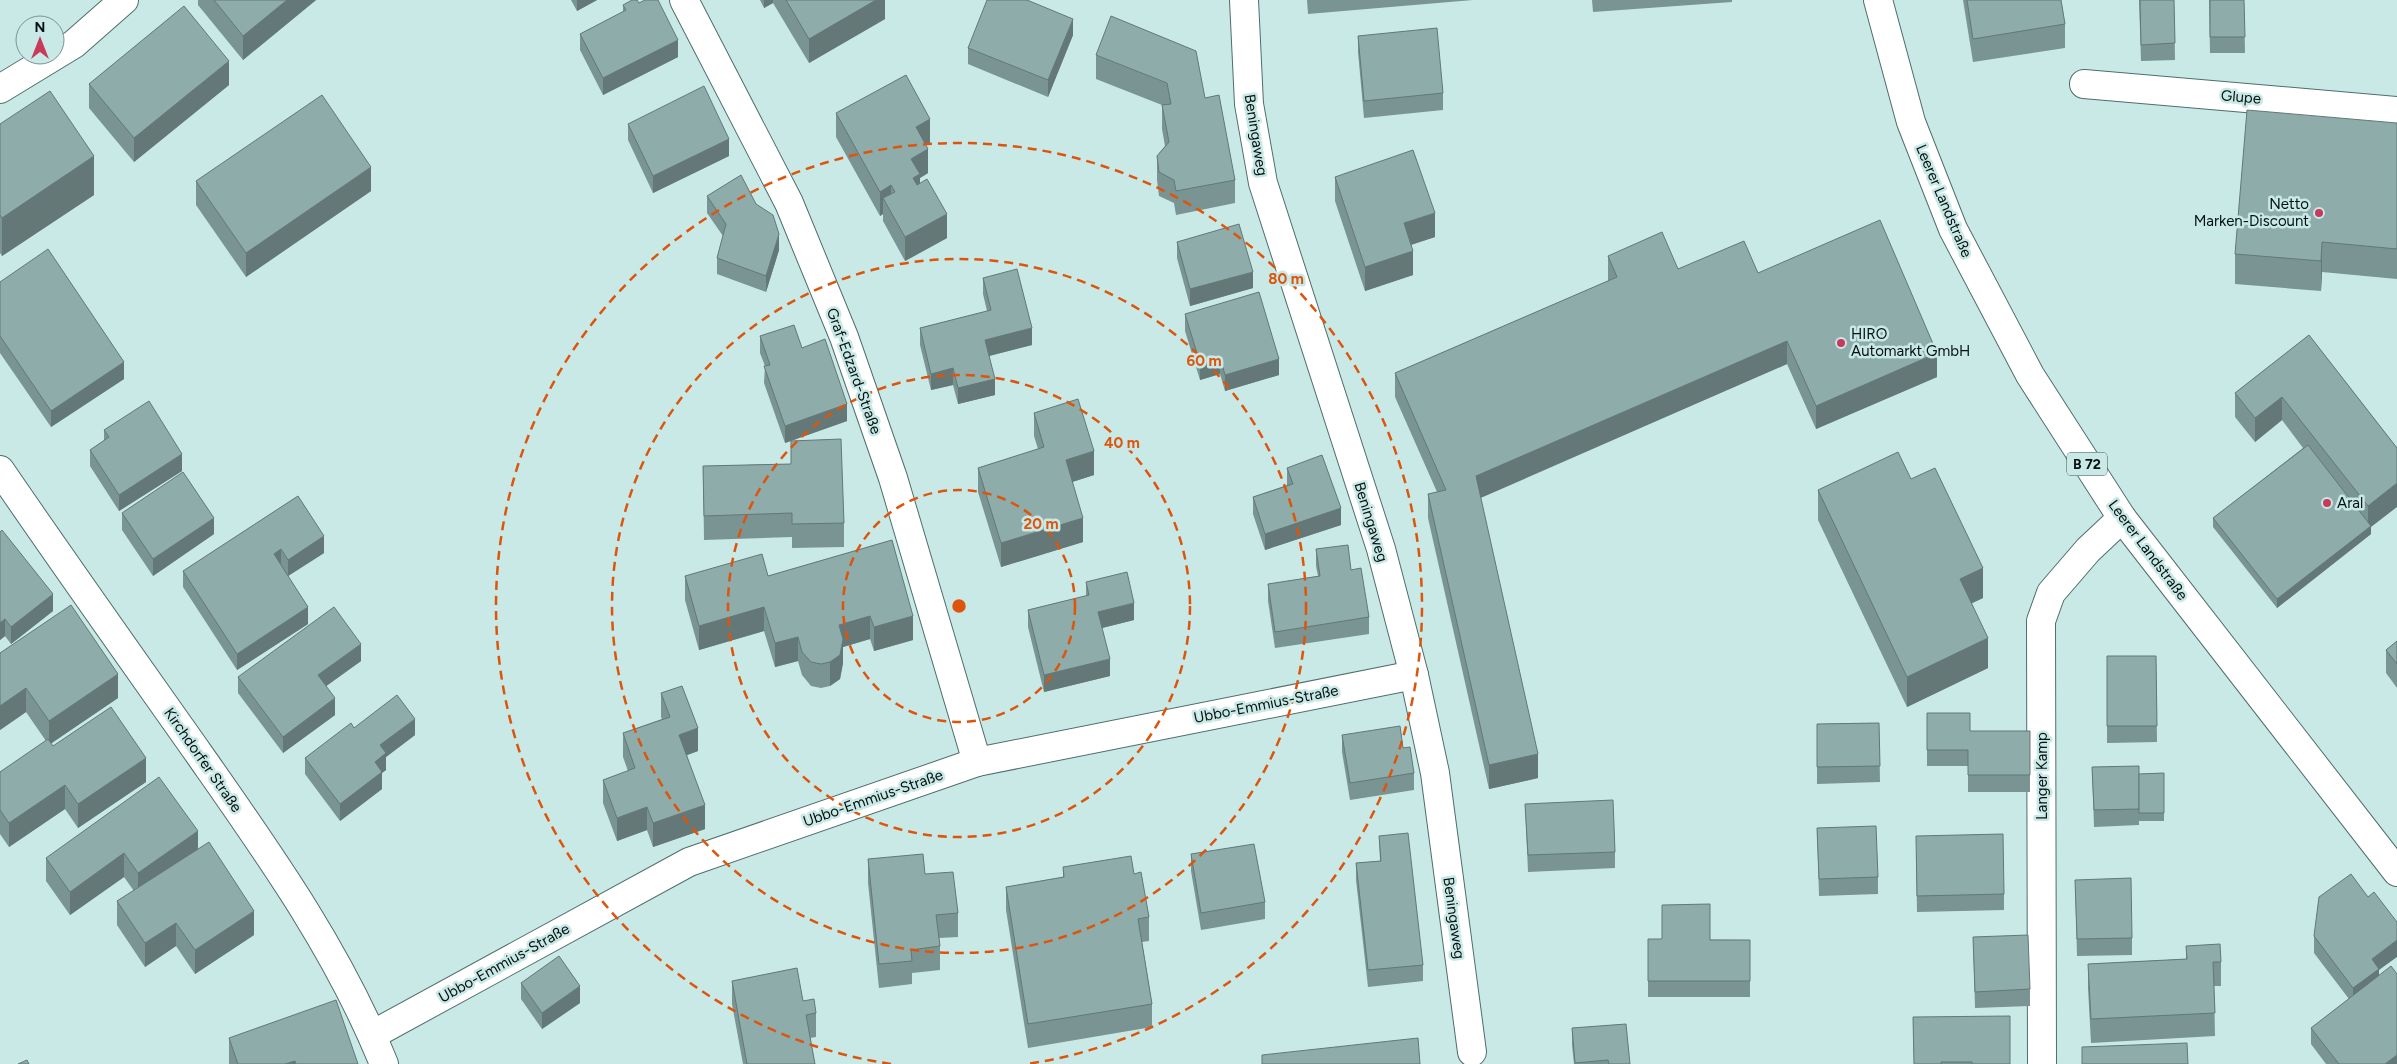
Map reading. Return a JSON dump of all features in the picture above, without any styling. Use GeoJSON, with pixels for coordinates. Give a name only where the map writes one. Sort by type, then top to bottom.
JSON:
{"type":"FeatureCollection","features":[{"type":"Feature","properties":{"kind":"street"},"geometry":{"type":"LineString","coordinates":[[0,89],[74,44],[124,0]]}},
{"type":"Feature","properties":{"kind":"street","name":"Graf-Edzard-Straße"},"geometry":{"type":"LineString","coordinates":[[684,0],[789,203],[844,337],[893,478],[977,762]]}},
{"type":"Feature","properties":{"kind":"street","name":"Beningaweg"},"geometry":{"type":"LineString","coordinates":[[1244,0],[1249,104],[1264,183],[1381,549],[1414,675],[1435,772],[1472,1052]]}},
{"type":"Feature","properties":{"kind":"street","name":"Leerer Landstraße"},"geometry":{"type":"LineString","coordinates":[[1878,0],[1911,122],[1953,229],[2030,375],[2122,518],[2397,872]]}},
{"type":"Feature","properties":{"kind":"street","name":"Glupe"},"geometry":{"type":"LineString","coordinates":[[2084,84],[2397,111]]}},
{"type":"Feature","properties":{"kind":"street","name":"Kirchdorfer Straße"},"geometry":{"type":"LineString","coordinates":[[0,470],[249,825],[312,920],[372,1035],[384,1064]]}},
{"type":"Feature","properties":{"kind":"street","name":"Langer Kamp"},"geometry":{"type":"LineString","coordinates":[[2042,1064],[2041,621],[2051,593],[2088,550],[2122,518]]}},
{"type":"Feature","properties":{"kind":"street","name":"Ubbo-Emmius-Straße"},"geometry":{"type":"LineString","coordinates":[[372,1035],[689,862],[977,762],[1414,675]]}},
{"type":"Feature","properties":{"kind":"building"},"geometry":{"type":"Polygon","coordinates":[[[214,0],[287,0],[243,36],[214,0]]]}},
{"type":"Feature","properties":{"kind":"building"},"geometry":{"type":"Polygon","coordinates":[[[632,0],[637,0],[639,3],[645,0],[658,0],[678,40],[603,78],[580,34],[626,10],[623,5],[632,0]]]}},
{"type":"Feature","properties":{"kind":"building"},"geometry":{"type":"Polygon","coordinates":[[[786,0],[876,0],[809,39],[786,0]]]}},
{"type":"Feature","properties":{"kind":"building"},"geometry":{"type":"Polygon","coordinates":[[[987,0],[1027,0],[1073,19],[1048,80],[968,48],[987,0]]]}},
{"type":"Feature","properties":{"kind":"building"},"geometry":{"type":"Polygon","coordinates":[[[1967,0],[2061,0],[2065,24],[1973,39],[1967,0]]]}},
{"type":"Feature","properties":{"kind":"building"},"geometry":{"type":"Polygon","coordinates":[[[2140,0],[2174,0],[2175,43],[2141,45],[2140,0]]]}},
{"type":"Feature","properties":{"kind":"building"},"geometry":{"type":"Polygon","coordinates":[[[2210,0],[2244,0],[2245,37],[2210,37],[2210,0]]]}},
{"type":"Feature","properties":{"kind":"building"},"geometry":{"type":"Polygon","coordinates":[[[184,6],[229,61],[134,138],[89,84],[184,6]]]}},
{"type":"Feature","properties":{"kind":"building"},"geometry":{"type":"Polygon","coordinates":[[[1111,16],[1196,51],[1205,98],[1219,95],[1235,180],[1176,191],[1174,180],[1159,172],[1157,156],[1169,142],[1162,105],[1171,104],[1167,83],[1096,55],[1111,16]]]}},
{"type":"Feature","properties":{"kind":"building"},"geometry":{"type":"Polygon","coordinates":[[[1437,28],[1443,93],[1364,101],[1358,36],[1437,28]]]}},
{"type":"Feature","properties":{"kind":"building"},"geometry":{"type":"Polygon","coordinates":[[[906,75],[930,119],[916,127],[928,149],[911,159],[920,174],[913,178],[917,185],[927,179],[947,214],[905,237],[883,198],[895,192],[891,185],[880,192],[836,113],[906,75]]]}},
{"type":"Feature","properties":{"kind":"building"},"geometry":{"type":"Polygon","coordinates":[[[704,86],[729,139],[653,176],[628,124],[704,86]]]}},
{"type":"Feature","properties":{"kind":"building"},"geometry":{"type":"Polygon","coordinates":[[[50,91],[94,156],[2,218],[0,215],[0,124],[50,91]]]}},
{"type":"Feature","properties":{"kind":"building"},"geometry":{"type":"Polygon","coordinates":[[[322,95],[371,167],[246,253],[196,181],[322,95]]]}},
{"type":"Feature","properties":{"kind":"building","name":"Netto Marken-Discount"},"geometry":{"type":"Polygon","coordinates":[[[2247,110],[2397,123],[2397,249],[2322,242],[2321,261],[2235,254],[2247,110]]]}},
{"type":"Feature","properties":{"kind":"building"},"geometry":{"type":"Polygon","coordinates":[[[1413,150],[1435,213],[1404,223],[1413,251],[1365,267],[1335,177],[1413,150]]]}},
{"type":"Feature","properties":{"kind":"building"},"geometry":{"type":"Polygon","coordinates":[[[741,175],[756,204],[773,215],[779,234],[766,276],[717,258],[726,224],[707,196],[741,175]]]}},
{"type":"Feature","properties":{"kind":"building"},"geometry":{"type":"Polygon","coordinates":[[[1880,220],[1937,353],[1816,406],[1787,341],[1476,476],[1538,754],[1489,765],[1428,494],[1446,490],[1395,373],[1617,277],[1608,256],[1662,232],[1678,269],[1744,241],[1758,273],[1880,220]]]}},
{"type":"Feature","properties":{"kind":"building"},"geometry":{"type":"Polygon","coordinates":[[[1239,224],[1253,272],[1190,289],[1177,242],[1239,224]]]}},
{"type":"Feature","properties":{"kind":"building"},"geometry":{"type":"Polygon","coordinates":[[[48,249],[124,362],[51,411],[0,336],[0,282],[48,249]]]}},
{"type":"Feature","properties":{"kind":"building"},"geometry":{"type":"Polygon","coordinates":[[[1017,269],[1032,328],[985,340],[995,379],[958,388],[953,368],[931,374],[920,328],[991,310],[983,278],[1017,269]]]}},
{"type":"Feature","properties":{"kind":"building"},"geometry":{"type":"Polygon","coordinates":[[[1259,292],[1279,359],[1225,375],[1220,357],[1200,363],[1185,314],[1259,292]]]}},
{"type":"Feature","properties":{"kind":"building"},"geometry":{"type":"Polygon","coordinates":[[[794,325],[802,348],[825,339],[847,404],[785,426],[764,366],[770,365],[760,336],[794,325]]]}},
{"type":"Feature","properties":{"kind":"building"},"geometry":{"type":"Polygon","coordinates":[[[2309,335],[2397,448],[2397,483],[2368,506],[2282,397],[2255,418],[2235,393],[2309,335]]]}},
{"type":"Feature","properties":{"kind":"building"},"geometry":{"type":"Polygon","coordinates":[[[1078,399],[1094,451],[1066,460],[1083,518],[1001,543],[978,468],[1044,447],[1034,413],[1078,399]]]}},
{"type":"Feature","properties":{"kind":"building"},"geometry":{"type":"Polygon","coordinates":[[[149,401],[182,454],[119,495],[90,450],[109,437],[104,430],[149,401]]]}},
{"type":"Feature","properties":{"kind":"building"},"geometry":{"type":"Polygon","coordinates":[[[841,439],[844,523],[792,524],[792,513],[704,516],[703,466],[791,464],[791,441],[841,439]]]}},
{"type":"Feature","properties":{"kind":"building"},"geometry":{"type":"Polygon","coordinates":[[[2308,445],[2371,526],[2277,599],[2213,518],[2308,445]]]}},
{"type":"Feature","properties":{"kind":"building"},"geometry":{"type":"Polygon","coordinates":[[[1898,452],[1911,479],[1935,468],[1983,568],[1960,579],[1988,638],[1907,677],[1818,490],[1898,452]]]}},
{"type":"Feature","properties":{"kind":"building"},"geometry":{"type":"Polygon","coordinates":[[[1322,455],[1341,508],[1265,534],[1253,497],[1293,484],[1287,468],[1322,455]]]}},
{"type":"Feature","properties":{"kind":"building"},"geometry":{"type":"Polygon","coordinates":[[[183,472],[214,518],[153,559],[122,513],[183,472]]]}},
{"type":"Feature","properties":{"kind":"building"},"geometry":{"type":"Polygon","coordinates":[[[298,496],[324,536],[288,560],[281,549],[274,554],[308,607],[237,654],[183,571],[298,496]]]}},
{"type":"Feature","properties":{"kind":"building"},"geometry":{"type":"Polygon","coordinates":[[[2,530],[53,594],[11,627],[5,619],[0,623],[0,532],[2,530]]]}},
{"type":"Feature","properties":{"kind":"building"},"geometry":{"type":"Polygon","coordinates":[[[892,540],[913,616],[874,627],[870,616],[839,625],[843,639],[840,655],[830,662],[821,664],[811,662],[802,652],[798,637],[775,643],[764,607],[699,626],[685,576],[762,554],[768,576],[892,540]]]}},
{"type":"Feature","properties":{"kind":"building"},"geometry":{"type":"Polygon","coordinates":[[[1348,545],[1351,570],[1361,568],[1369,617],[1275,632],[1268,584],[1320,576],[1316,549],[1348,545]]]}},
{"type":"Feature","properties":{"kind":"building"},"geometry":{"type":"Polygon","coordinates":[[[1127,572],[1134,603],[1098,612],[1110,659],[1044,675],[1028,610],[1089,595],[1086,582],[1127,572]]]}},
{"type":"Feature","properties":{"kind":"building"},"geometry":{"type":"Polygon","coordinates":[[[71,605],[118,674],[49,721],[26,688],[0,706],[0,653],[71,605]]]}},
{"type":"Feature","properties":{"kind":"building"},"geometry":{"type":"Polygon","coordinates":[[[334,607],[361,644],[318,675],[335,698],[283,737],[238,677],[334,607]]]}},
{"type":"Feature","properties":{"kind":"building"},"geometry":{"type":"Polygon","coordinates":[[[2397,641],[2397,664],[2386,650],[2397,641]]]}},
{"type":"Feature","properties":{"kind":"building"},"geometry":{"type":"Polygon","coordinates":[[[2107,656],[2156,656],[2157,726],[2107,726],[2107,656]]]}},
{"type":"Feature","properties":{"kind":"building"},"geometry":{"type":"Polygon","coordinates":[[[682,686],[698,728],[679,735],[705,805],[653,823],[647,807],[617,818],[603,780],[635,768],[623,733],[670,717],[661,693],[682,686]]]}},
{"type":"Feature","properties":{"kind":"building"},"geometry":{"type":"Polygon","coordinates":[[[397,695],[415,719],[380,745],[386,753],[375,762],[382,772],[340,804],[305,758],[351,723],[354,728],[397,695]]]}},
{"type":"Feature","properties":{"kind":"building"},"geometry":{"type":"Polygon","coordinates":[[[111,707],[146,758],[78,804],[65,785],[9,823],[0,810],[0,772],[48,739],[53,746],[111,707]]]}},
{"type":"Feature","properties":{"kind":"building"},"geometry":{"type":"Polygon","coordinates":[[[1927,713],[1970,713],[1970,731],[2030,731],[2030,775],[1968,775],[1968,750],[1927,750],[1927,713]]]}},
{"type":"Feature","properties":{"kind":"building"},"geometry":{"type":"Polygon","coordinates":[[[1879,723],[1880,766],[1817,767],[1817,724],[1879,723]]]}},
{"type":"Feature","properties":{"kind":"building"},"geometry":{"type":"Polygon","coordinates":[[[1400,726],[1403,748],[1410,747],[1414,773],[1350,783],[1342,735],[1400,726]]]}},
{"type":"Feature","properties":{"kind":"building"},"geometry":{"type":"Polygon","coordinates":[[[2139,766],[2139,809],[2094,810],[2092,767],[2139,766]]]}},
{"type":"Feature","properties":{"kind":"building"},"geometry":{"type":"Polygon","coordinates":[[[2164,773],[2164,813],[2139,813],[2139,774],[2164,773]]]}},
{"type":"Feature","properties":{"kind":"building"},"geometry":{"type":"Polygon","coordinates":[[[159,777],[198,831],[138,873],[124,853],[70,892],[46,858],[159,777]]]}},
{"type":"Feature","properties":{"kind":"building"},"geometry":{"type":"Polygon","coordinates":[[[1613,800],[1615,852],[1528,855],[1525,804],[1613,800]]]}},
{"type":"Feature","properties":{"kind":"building"},"geometry":{"type":"Polygon","coordinates":[[[1876,826],[1878,877],[1819,879],[1817,828],[1876,826]]]}},
{"type":"Feature","properties":{"kind":"building"},"geometry":{"type":"Polygon","coordinates":[[[1408,833],[1423,965],[1368,970],[1356,863],[1381,861],[1379,836],[1408,833]]]}},
{"type":"Feature","properties":{"kind":"building"},"geometry":{"type":"Polygon","coordinates":[[[2003,834],[2004,894],[1917,896],[1916,836],[2003,834]]]}},
{"type":"Feature","properties":{"kind":"building"},"geometry":{"type":"Polygon","coordinates":[[[209,842],[254,911],[195,950],[176,923],[145,943],[117,901],[209,842]]]}},
{"type":"Feature","properties":{"kind":"building"},"geometry":{"type":"Polygon","coordinates":[[[1254,844],[1265,902],[1201,913],[1191,854],[1254,844]]]}},
{"type":"Feature","properties":{"kind":"building"},"geometry":{"type":"Polygon","coordinates":[[[923,854],[925,874],[953,872],[958,913],[936,915],[940,946],[911,950],[912,961],[879,964],[868,859],[923,854]]]}},
{"type":"Feature","properties":{"kind":"building"},"geometry":{"type":"Polygon","coordinates":[[[1131,856],[1134,874],[1141,872],[1149,917],[1138,919],[1152,1004],[1028,1024],[1006,887],[1064,877],[1063,867],[1131,856]]]}},
{"type":"Feature","properties":{"kind":"building"},"geometry":{"type":"Polygon","coordinates":[[[2351,874],[2368,897],[2374,892],[2397,922],[2397,940],[2372,959],[2379,969],[2353,988],[2314,936],[2319,897],[2351,874]]]}},
{"type":"Feature","properties":{"kind":"building"},"geometry":{"type":"Polygon","coordinates":[[[2131,878],[2132,938],[2077,939],[2075,880],[2131,878]]]}},
{"type":"Feature","properties":{"kind":"building"},"geometry":{"type":"Polygon","coordinates":[[[1710,904],[1710,940],[1750,940],[1750,981],[1648,981],[1648,939],[1662,939],[1662,905],[1710,904]]]}},
{"type":"Feature","properties":{"kind":"building"},"geometry":{"type":"Polygon","coordinates":[[[2028,935],[2030,989],[1975,992],[1973,937],[2028,935]]]}},
{"type":"Feature","properties":{"kind":"building"},"geometry":{"type":"Polygon","coordinates":[[[2220,944],[2221,962],[2213,962],[2215,1013],[2091,1019],[2088,964],[2187,959],[2186,946],[2220,944]]]}},
{"type":"Feature","properties":{"kind":"building"},"geometry":{"type":"Polygon","coordinates":[[[559,956],[580,986],[542,1013],[521,983],[559,956]]]}},
{"type":"Feature","properties":{"kind":"building"},"geometry":{"type":"Polygon","coordinates":[[[2391,966],[2397,974],[2397,1055],[2385,1064],[2339,1064],[2311,1028],[2391,966]]]}},
{"type":"Feature","properties":{"kind":"building"},"geometry":{"type":"Polygon","coordinates":[[[797,968],[803,1001],[814,999],[816,1013],[806,1015],[815,1064],[747,1064],[732,981],[797,968]]]}},
{"type":"Feature","properties":{"kind":"building"},"geometry":{"type":"Polygon","coordinates":[[[336,1000],[358,1064],[296,1064],[295,1061],[285,1064],[238,1064],[229,1038],[336,1000]]]}},
{"type":"Feature","properties":{"kind":"building"},"geometry":{"type":"Polygon","coordinates":[[[2010,1016],[2010,1064],[1941,1062],[1941,1064],[1914,1064],[1913,1017],[2010,1016]]]}},
{"type":"Feature","properties":{"kind":"building"},"geometry":{"type":"Polygon","coordinates":[[[1626,1024],[1630,1064],[1609,1064],[1608,1060],[1575,1063],[1572,1028],[1626,1024]]]}},
{"type":"Feature","properties":{"kind":"building"},"geometry":{"type":"Polygon","coordinates":[[[1418,1038],[1420,1064],[1262,1064],[1262,1055],[1418,1038]]]}},
{"type":"Feature","properties":{"kind":"building"},"geometry":{"type":"Polygon","coordinates":[[[2187,1043],[2188,1064],[2082,1064],[2082,1047],[2187,1043]]]}},
{"type":"Feature","properties":{"kind":"building"},"geometry":{"type":"Polygon","coordinates":[[[27,1060],[29,1064],[18,1064],[27,1060]]]}},
{"type":"Feature","properties":{"kind":"place","name":"Netto Marken-Discount"},"geometry":{"type":"Point","coordinates":[2319,213]}},
{"type":"Feature","properties":{"kind":"place","name":"HIRO Automarkt GmbH"},"geometry":{"type":"Point","coordinates":[1841,343]}},
{"type":"Feature","properties":{"kind":"place","name":"Aral"},"geometry":{"type":"Point","coordinates":[2327,503]}}]}
